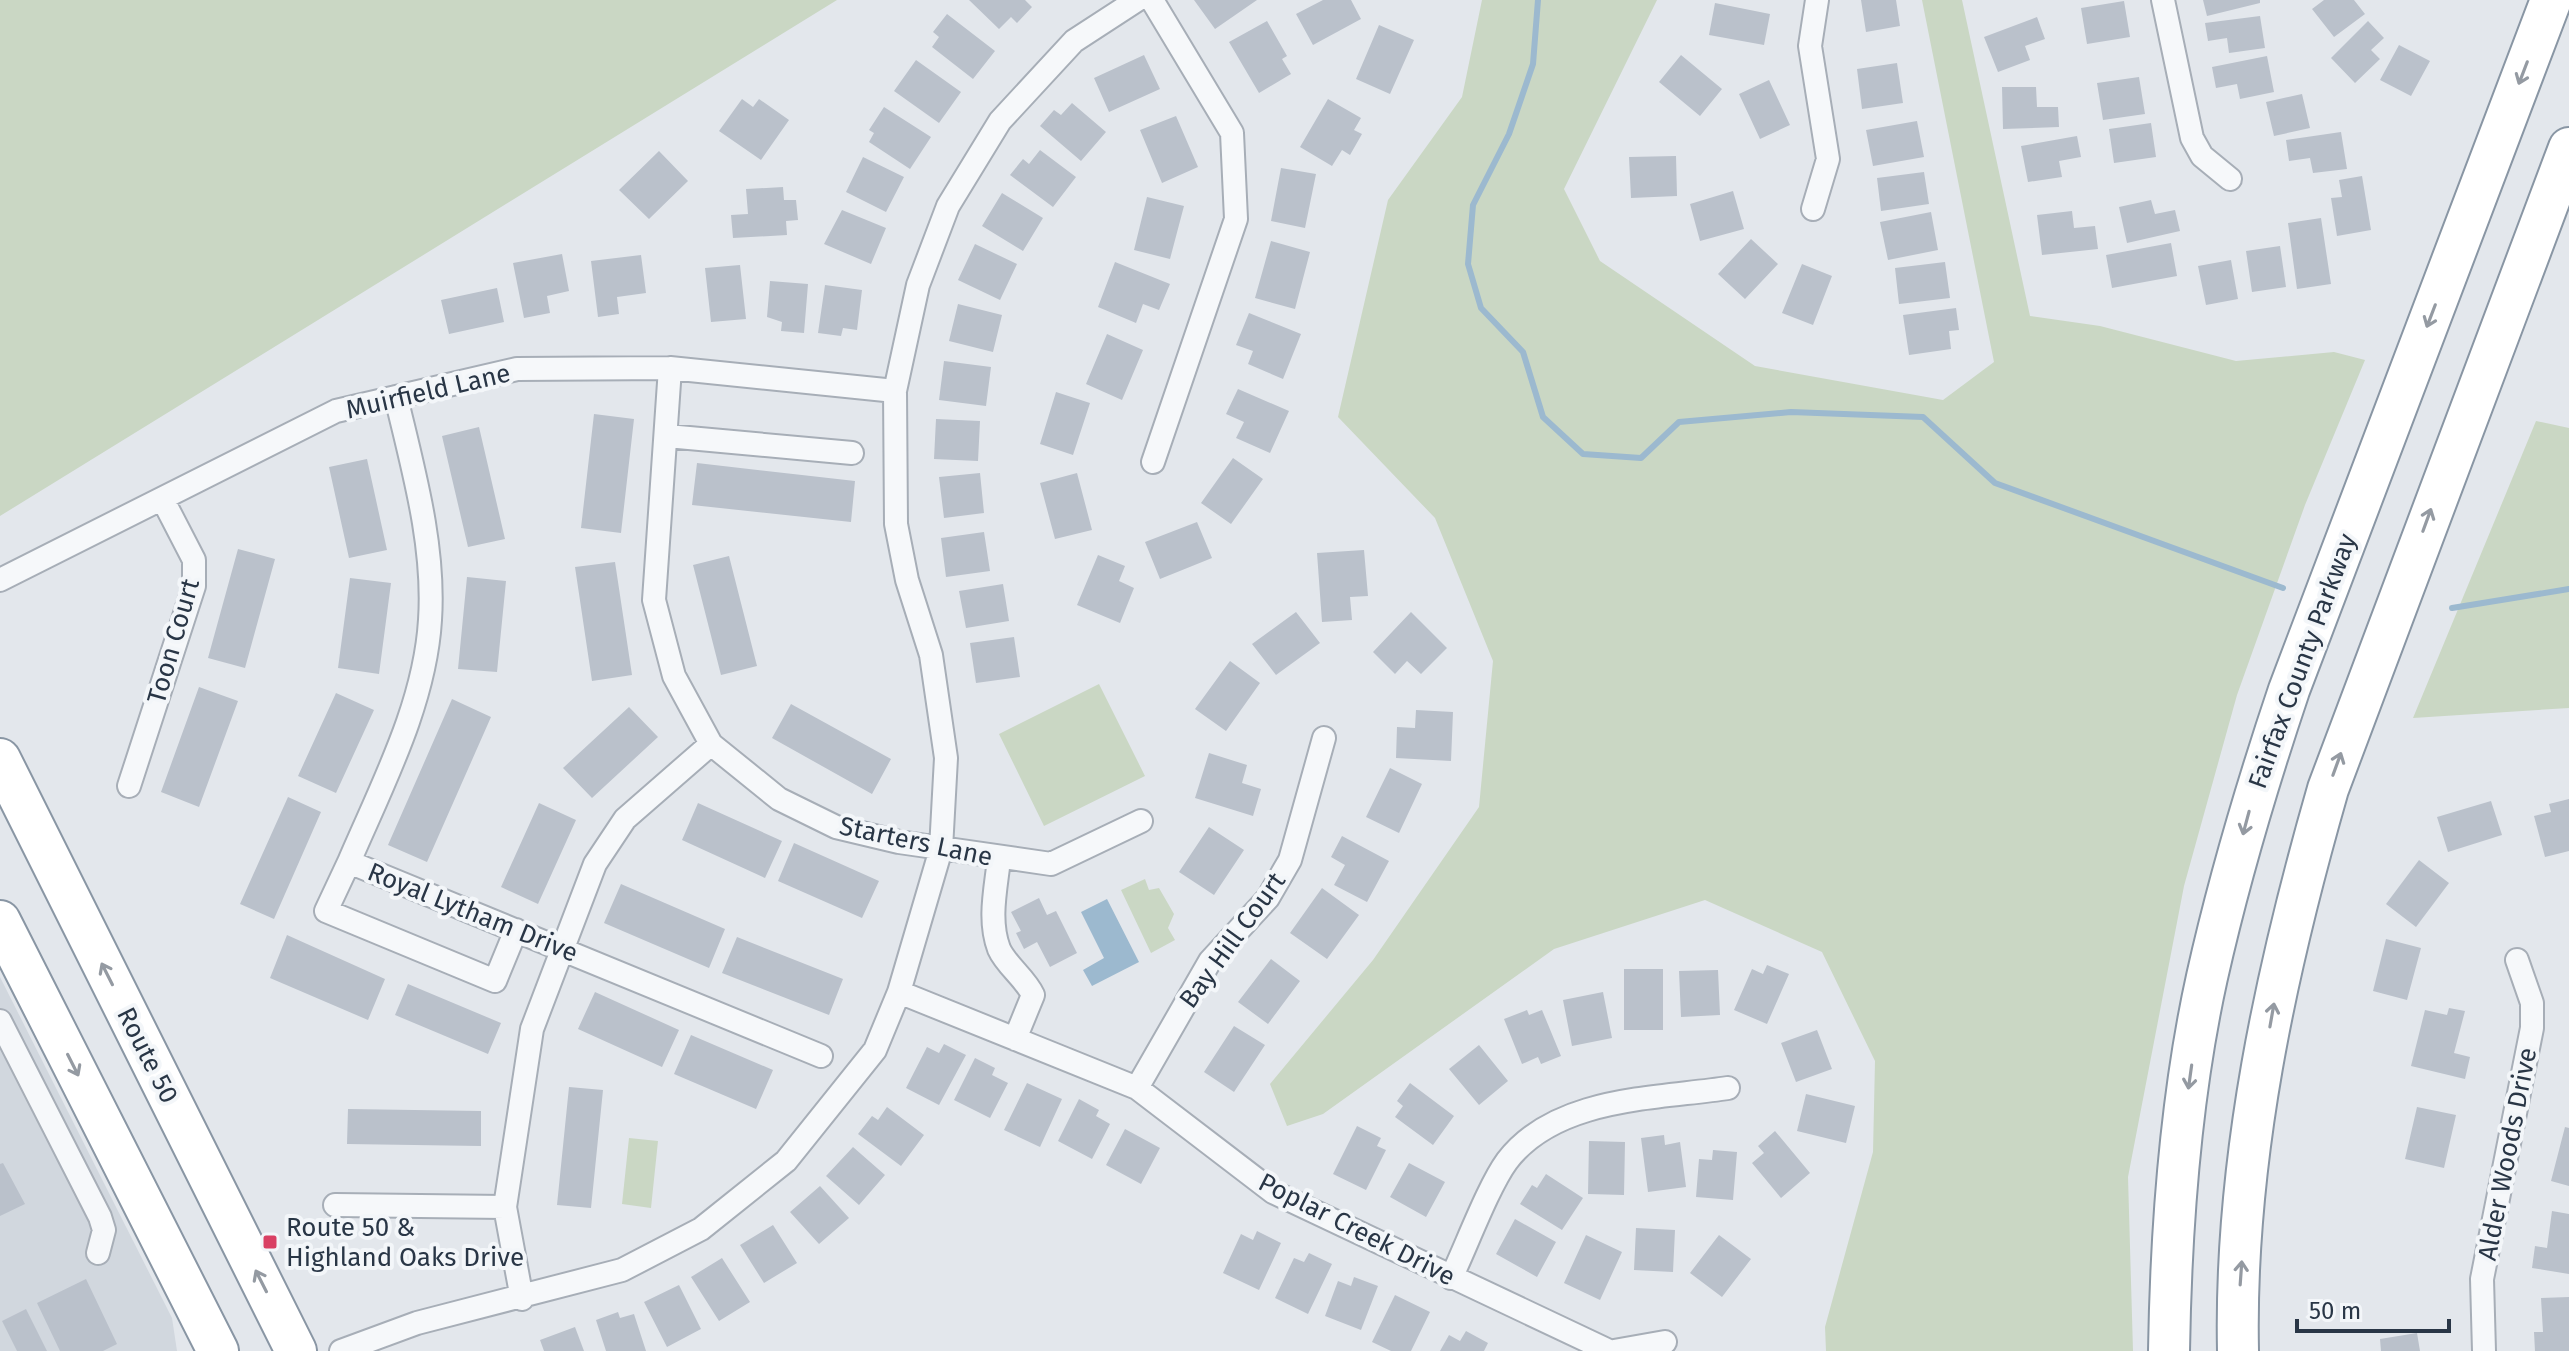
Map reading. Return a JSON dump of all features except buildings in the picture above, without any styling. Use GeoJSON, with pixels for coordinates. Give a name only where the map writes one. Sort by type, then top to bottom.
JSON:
{"type":"FeatureCollection","features":[{"type":"Feature","properties":{"kind":"highway","name":"Fairfax County Parkway"},"geometry":{"type":"LineString","coordinates":[[2169,1351],[2174,1218],[2191,1069],[2206,980],[2251,805],[2289,690],[2551,0]]}},
{"type":"Feature","properties":{"kind":"highway"},"geometry":{"type":"LineString","coordinates":[[2238,1351],[2248,1177],[2256,1111],[2285,948],[2310,853],[2328,789],[2569,148]]}},
{"type":"Feature","properties":{"kind":"highway","name":"Route 50"},"geometry":{"type":"LineString","coordinates":[[0,759],[296,1351]]}},
{"type":"Feature","properties":{"kind":"highway"},"geometry":{"type":"LineString","coordinates":[[0,921],[218,1351]]}},
{"type":"Feature","properties":{"kind":"highway"},"geometry":{"type":"LineString","coordinates":[[170,1256],[186,1329],[185,1351]]}},
{"type":"Feature","properties":{"kind":"street"},"geometry":{"type":"LineString","coordinates":[[341,1351],[417,1323],[522,1299],[635,1264],[701,1229],[786,1161],[875,1050],[899,992],[941,849],[946,758],[931,655],[907,580],[896,524],[895,391],[918,285],[948,206],[1000,121],[1074,41],[1137,0]]}},
{"type":"Feature","properties":{"kind":"street"},"geometry":{"type":"LineString","coordinates":[[1152,0],[1232,133],[1236,219],[1153,462]]}},
{"type":"Feature","properties":{"kind":"street"},"geometry":{"type":"LineString","coordinates":[[1813,209],[1828,159],[1810,46],[1817,0]]}},
{"type":"Feature","properties":{"kind":"street"},"geometry":{"type":"LineString","coordinates":[[2163,0],[2192,138],[2202,156],[2230,179]]}},
{"type":"Feature","properties":{"kind":"street","name":"Muirfield Lane"},"geometry":{"type":"LineString","coordinates":[[0,580],[336,411],[517,369],[670,368],[895,391]]}},
{"type":"Feature","properties":{"kind":"street","name":"Starters Lane"},"geometry":{"type":"LineString","coordinates":[[670,368],[654,600],[674,676],[711,744],[779,799],[836,827],[941,849],[1051,864],[1141,821]]}},
{"type":"Feature","properties":{"kind":"street","name":"Royal Lytham Drive"},"geometry":{"type":"LineString","coordinates":[[396,397],[429,555],[430,620],[419,684],[392,760],[349,862],[821,1056]]}},
{"type":"Feature","properties":{"kind":"street"},"geometry":{"type":"LineString","coordinates":[[667,436],[852,453]]}},
{"type":"Feature","properties":{"kind":"street","name":"Toon Court"},"geometry":{"type":"LineString","coordinates":[[129,786],[194,586],[194,560],[163,500]]}},
{"type":"Feature","properties":{"kind":"street","name":"Bay Hill Court"},"geometry":{"type":"LineString","coordinates":[[1137,1088],[1210,961],[1268,898],[1290,860],[1324,738]]}},
{"type":"Feature","properties":{"kind":"street"},"geometry":{"type":"LineString","coordinates":[[522,1299],[505,1207],[532,1029],[595,864],[625,819],[711,744]]}},
{"type":"Feature","properties":{"kind":"street"},"geometry":{"type":"LineString","coordinates":[[999,859],[993,917],[1000,951],[1025,979],[1033,995],[1015,1039]]}},
{"type":"Feature","properties":{"kind":"street"},"geometry":{"type":"LineString","coordinates":[[349,862],[326,911],[495,981],[516,930]]}},
{"type":"Feature","properties":{"kind":"street","name":"Alder Woods Drive"},"geometry":{"type":"LineString","coordinates":[[2484,1351],[2482,1279],[2532,1028],[2532,1003],[2517,960]]}},
{"type":"Feature","properties":{"kind":"street","name":"Poplar Creek Drive"},"geometry":{"type":"LineString","coordinates":[[899,992],[1137,1088],[1273,1192],[1451,1278],[1611,1351],[1665,1342]]}},
{"type":"Feature","properties":{"kind":"street"},"geometry":{"type":"LineString","coordinates":[[0,1021],[100,1217],[104,1230],[98,1253]]}},
{"type":"Feature","properties":{"kind":"street"},"geometry":{"type":"LineString","coordinates":[[1451,1278],[1506,1162],[1541,1128],[1585,1110],[1728,1088]]}},
{"type":"Feature","properties":{"kind":"street"},"geometry":{"type":"LineString","coordinates":[[335,1205],[505,1207]]}},
{"type":"Feature","properties":{"kind":"shaded area"},"geometry":{"type":"Polygon","coordinates":[[[0,977],[172,1318],[177,1351],[0,1351],[0,977]]]}},
{"type":"Feature","properties":{"kind":"green space"},"geometry":{"type":"Polygon","coordinates":[[[0,0],[837,0],[0,516],[0,0]]]}},
{"type":"Feature","properties":{"kind":"green space"},"geometry":{"type":"Polygon","coordinates":[[[1482,0],[1657,0],[1564,189],[1600,261],[1755,366],[1943,400],[1994,362],[1922,0],[1962,0],[2030,316],[2100,326],[2236,361],[2334,352],[2365,360],[2305,505],[2237,695],[2184,886],[2128,1177],[2133,1351],[1826,1351],[1825,1327],[1873,1152],[1875,1061],[1822,952],[1705,900],[1554,949],[1323,1114],[1287,1126],[1270,1084],[1373,960],[1479,807],[1493,661],[1435,518],[1338,417],[1388,200],[1462,97],[1482,0]]]}},
{"type":"Feature","properties":{"kind":"green space"},"geometry":{"type":"Polygon","coordinates":[[[2536,421],[2569,428],[2569,708],[2413,718],[2536,421]]]}},
{"type":"Feature","properties":{"kind":"green space"},"geometry":{"type":"Polygon","coordinates":[[[1099,684],[1145,776],[1044,826],[999,734],[1099,684]]]}},
{"type":"Feature","properties":{"kind":"green space"},"geometry":{"type":"Polygon","coordinates":[[[1145,879],[1149,890],[1159,888],[1174,914],[1168,928],[1175,940],[1151,953],[1121,890],[1145,879]]]}},
{"type":"Feature","properties":{"kind":"green space"},"geometry":{"type":"Polygon","coordinates":[[[629,1138],[658,1141],[651,1208],[622,1204],[629,1138]]]}},
{"type":"Feature","properties":{"kind":"water"},"geometry":{"type":"Polygon","coordinates":[[[1107,899],[1139,962],[1092,986],[1083,970],[1104,958],[1081,912],[1107,899]]]}},
{"type":"Feature","properties":{"kind":"waterway"},"geometry":{"type":"LineString","coordinates":[[1538,0],[1533,64],[1509,134],[1473,205],[1468,264],[1481,308],[1523,352],[1543,417],[1583,454],[1641,458],[1679,422],[1791,412],[1923,417],[1995,483],[2283,588]]}},
{"type":"Feature","properties":{"kind":"waterway"},"geometry":{"type":"LineString","coordinates":[[2452,608],[2569,589]]}},
{"type":"Feature","properties":{"kind":"place","name":"Route 50 & Highland Oaks Drive"},"geometry":{"type":"Point","coordinates":[270,1242]}}]}
